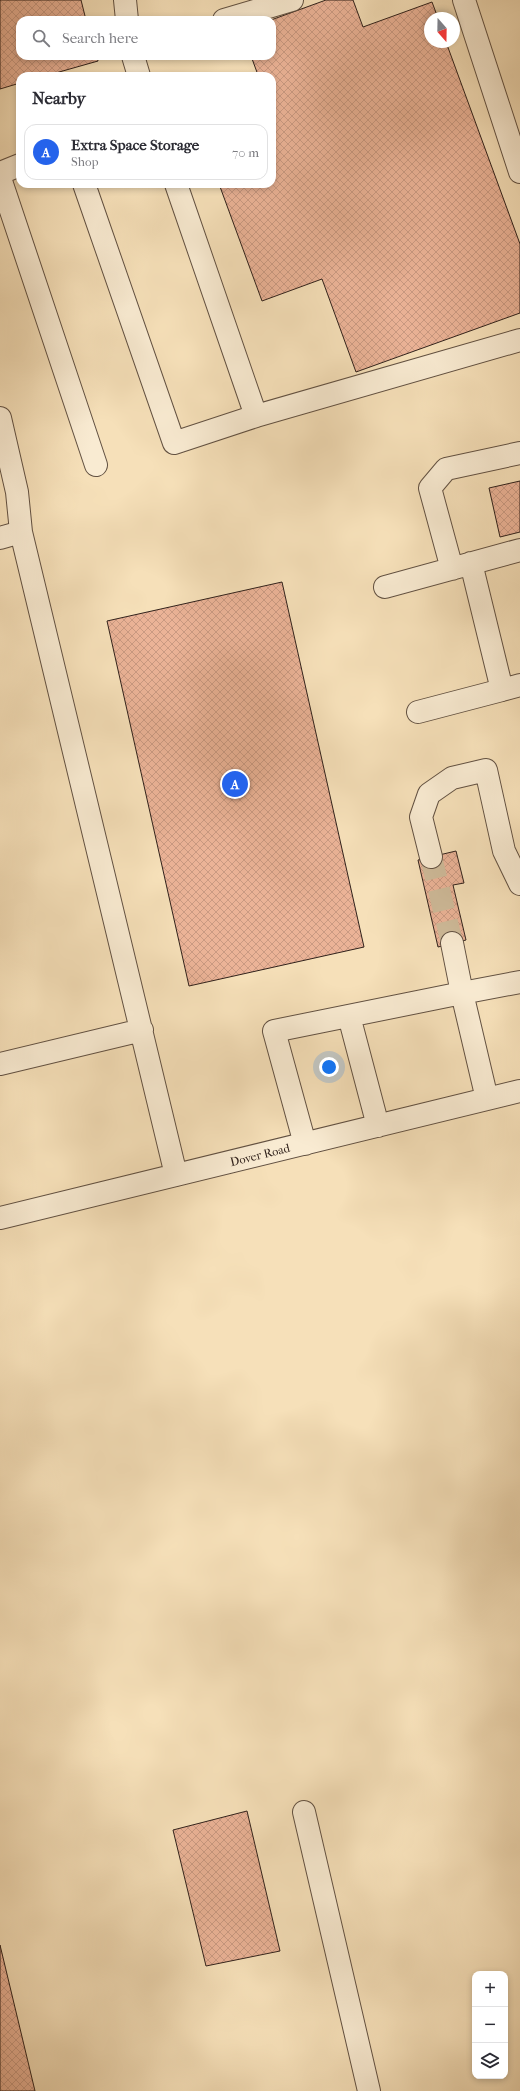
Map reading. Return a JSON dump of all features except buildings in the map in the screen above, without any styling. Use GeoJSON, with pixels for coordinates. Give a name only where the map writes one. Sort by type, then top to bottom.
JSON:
{"type":"FeatureCollection","features":[{"type":"Feature","properties":{"kind":"street"},"geometry":{"type":"LineString","coordinates":[[125,0],[127,16]]}},
{"type":"Feature","properties":{"kind":"street"},"geometry":{"type":"LineString","coordinates":[[231,12],[292,0]]}},
{"type":"Feature","properties":{"kind":"street"},"geometry":{"type":"LineString","coordinates":[[464,0],[520,172]]}},
{"type":"Feature","properties":{"kind":"street"},"geometry":{"type":"LineString","coordinates":[[134,60],[138,72]]}},
{"type":"Feature","properties":{"kind":"street"},"geometry":{"type":"LineString","coordinates":[[0,173],[16,167]]}},
{"type":"Feature","properties":{"kind":"street"},"geometry":{"type":"LineString","coordinates":[[0,178],[96,464]]}},
{"type":"Feature","properties":{"kind":"street"},"geometry":{"type":"LineString","coordinates":[[85,188],[174,443],[256,416],[520,340]]}},
{"type":"Feature","properties":{"kind":"street"},"geometry":{"type":"LineString","coordinates":[[177,188],[256,416]]}},
{"type":"Feature","properties":{"kind":"street"},"geometry":{"type":"LineString","coordinates":[[0,418],[17,492],[21,532],[176,1175]]}},
{"type":"Feature","properties":{"kind":"street"},"geometry":{"type":"LineString","coordinates":[[418,712],[511,688],[430,488],[446,469],[520,452]]}},
{"type":"Feature","properties":{"kind":"street"},"geometry":{"type":"LineString","coordinates":[[0,538],[21,532]]}},
{"type":"Feature","properties":{"kind":"street"},"geometry":{"type":"LineString","coordinates":[[386,587],[520,550]]}},
{"type":"Feature","properties":{"kind":"street"},"geometry":{"type":"LineString","coordinates":[[431,857],[421,817],[429,794],[452,778],[486,770],[504,851],[520,884]]}},
{"type":"Feature","properties":{"kind":"street"},"geometry":{"type":"LineString","coordinates":[[452,943],[487,1099]]}},
{"type":"Feature","properties":{"kind":"street"},"geometry":{"type":"LineString","coordinates":[[305,1144],[274,1031],[520,982]]}},
{"type":"Feature","properties":{"kind":"street"},"geometry":{"type":"LineString","coordinates":[[349,1016],[378,1126]]}},
{"type":"Feature","properties":{"kind":"street"},"geometry":{"type":"LineString","coordinates":[[0,1064],[142,1030]]}},
{"type":"Feature","properties":{"kind":"street","name":"Dover Road"},"geometry":{"type":"LineString","coordinates":[[0,1218],[520,1092]]}},
{"type":"Feature","properties":{"kind":"street"},"geometry":{"type":"LineString","coordinates":[[304,1812],[369,2091]]}},
{"type":"Feature","properties":{"kind":"tunnel"},"geometry":{"type":"LineString","coordinates":[[431,857],[452,943]]}},
{"type":"Feature","properties":{"kind":"place","name":"Extra Space Storage"},"geometry":{"type":"Point","coordinates":[235,784]}}]}
